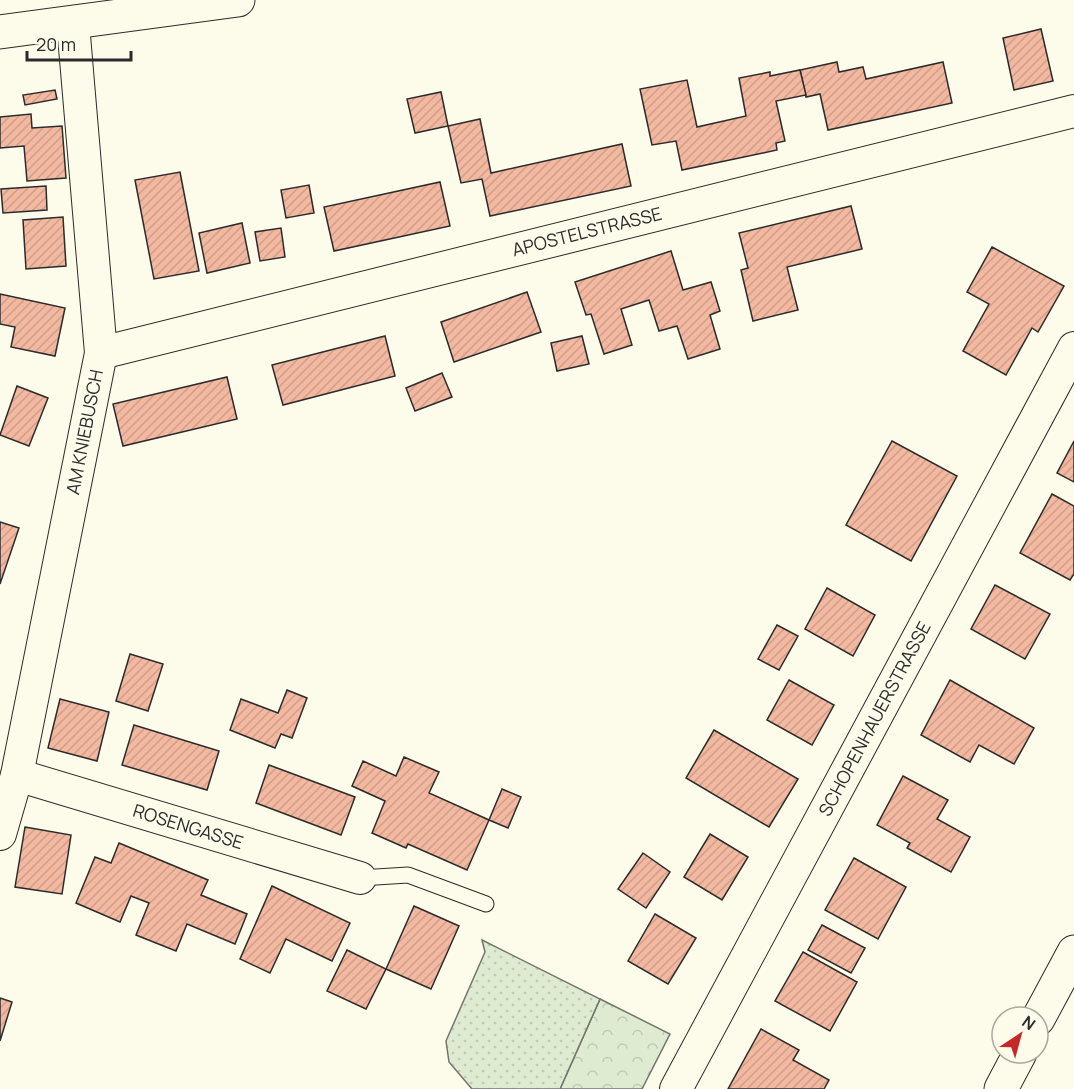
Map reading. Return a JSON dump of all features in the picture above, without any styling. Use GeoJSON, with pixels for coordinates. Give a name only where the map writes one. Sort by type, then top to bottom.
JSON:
{"type":"FeatureCollection","features":[{"type":"Feature","properties":{"kind":"street"},"geometry":{"type":"LineString","coordinates":[[0,32],[238,0]]}},
{"type":"Feature","properties":{"kind":"street","name":"AM KNIEBUSCH"},"geometry":{"type":"LineString","coordinates":[[0,834],[17,776],[101,353],[73,24]]}},
{"type":"Feature","properties":{"kind":"street","name":"APOSTELSTRASSE"},"geometry":{"type":"LineString","coordinates":[[101,353],[1074,111]]}},
{"type":"Feature","properties":{"kind":"street","name":"SCHOPENHAUERSTRASSE"},"geometry":{"type":"LineString","coordinates":[[676,1089],[1074,348]]}},
{"type":"Feature","properties":{"kind":"street","name":"ROSENGASSE"},"geometry":{"type":"LineString","coordinates":[[17,776],[360,878]]}},
{"type":"Feature","properties":{"kind":"street"},"geometry":{"type":"LineString","coordinates":[[1046,1005],[1074,952]]}},
{"type":"Feature","properties":{"kind":"street"},"geometry":{"type":"LineString","coordinates":[[1001,1089],[1014,1065]]}},
{"type":"Feature","properties":{"kind":"lane"},"geometry":{"type":"LineString","coordinates":[[360,878],[408,875],[486,904]]}},
{"type":"Feature","properties":{"kind":"green space"},"geometry":{"type":"Polygon","coordinates":[[[482,940],[600,999],[560,1089],[472,1089],[449,1062],[446,1041],[485,952],[482,940]]]}},
{"type":"Feature","properties":{"kind":"green space"},"geometry":{"type":"Polygon","coordinates":[[[600,999],[670,1034],[642,1089],[560,1089],[600,999]]]}},
{"type":"Feature","properties":{"kind":"building"},"geometry":{"type":"Polygon","coordinates":[[[1041,29],[1053,81],[1014,90],[1003,38],[1041,29]]]}},
{"type":"Feature","properties":{"kind":"building"},"geometry":{"type":"Polygon","coordinates":[[[837,62],[839,72],[863,67],[866,79],[943,62],[952,103],[828,130],[820,94],[806,97],[800,70],[837,62]]]}},
{"type":"Feature","properties":{"kind":"building"},"geometry":{"type":"Polygon","coordinates":[[[800,70],[806,95],[776,101],[785,141],[776,143],[777,150],[682,170],[676,141],[652,145],[640,89],[687,80],[697,127],[746,116],[739,78],[770,72],[770,76],[800,70]]]}},
{"type":"Feature","properties":{"kind":"building"},"geometry":{"type":"Polygon","coordinates":[[[55,90],[57,99],[25,105],[23,95],[55,90]]]}},
{"type":"Feature","properties":{"kind":"building"},"geometry":{"type":"Polygon","coordinates":[[[441,92],[448,126],[415,133],[407,99],[441,92]]]}},
{"type":"Feature","properties":{"kind":"building"},"geometry":{"type":"Polygon","coordinates":[[[31,114],[32,128],[62,126],[66,178],[27,181],[24,146],[0,148],[0,117],[31,114]]]}},
{"type":"Feature","properties":{"kind":"building"},"geometry":{"type":"Polygon","coordinates":[[[480,119],[491,173],[622,144],[631,186],[490,216],[482,179],[461,183],[448,126],[480,119]]]}},
{"type":"Feature","properties":{"kind":"building"},"geometry":{"type":"Polygon","coordinates":[[[180,172],[199,271],[154,279],[135,180],[180,172]]]}},
{"type":"Feature","properties":{"kind":"building"},"geometry":{"type":"Polygon","coordinates":[[[440,182],[450,226],[334,251],[324,207],[440,182]]]}},
{"type":"Feature","properties":{"kind":"building"},"geometry":{"type":"Polygon","coordinates":[[[309,185],[314,213],[286,218],[281,190],[309,185]]]}},
{"type":"Feature","properties":{"kind":"building"},"geometry":{"type":"Polygon","coordinates":[[[46,186],[47,210],[3,213],[1,189],[46,186]]]}},
{"type":"Feature","properties":{"kind":"building"},"geometry":{"type":"Polygon","coordinates":[[[851,206],[862,249],[787,267],[798,310],[753,321],[741,270],[748,268],[739,233],[851,206]]]}},
{"type":"Feature","properties":{"kind":"building"},"geometry":{"type":"Polygon","coordinates":[[[63,217],[66,266],[26,269],[23,220],[63,217]]]}},
{"type":"Feature","properties":{"kind":"building"},"geometry":{"type":"Polygon","coordinates":[[[242,223],[250,263],[207,273],[199,233],[242,223]]]}},
{"type":"Feature","properties":{"kind":"building"},"geometry":{"type":"Polygon","coordinates":[[[281,228],[285,257],[260,261],[255,232],[281,228]]]}},
{"type":"Feature","properties":{"kind":"building"},"geometry":{"type":"Polygon","coordinates":[[[992,247],[1064,286],[1038,332],[1032,328],[1006,375],[963,351],[989,304],[967,292],[992,247]]]}},
{"type":"Feature","properties":{"kind":"building"},"geometry":{"type":"Polygon","coordinates":[[[671,251],[683,290],[711,282],[720,311],[710,315],[720,349],[688,359],[677,326],[659,331],[649,300],[621,309],[632,345],[604,354],[591,314],[586,315],[575,282],[671,251]]]}},
{"type":"Feature","properties":{"kind":"building"},"geometry":{"type":"Polygon","coordinates":[[[527,292],[541,332],[454,362],[441,322],[527,292]]]}},
{"type":"Feature","properties":{"kind":"building"},"geometry":{"type":"Polygon","coordinates":[[[0,294],[65,308],[55,356],[11,347],[15,327],[0,324],[0,294]]]}},
{"type":"Feature","properties":{"kind":"building"},"geometry":{"type":"Polygon","coordinates":[[[385,336],[395,376],[283,405],[272,365],[385,336]]]}},
{"type":"Feature","properties":{"kind":"building"},"geometry":{"type":"Polygon","coordinates":[[[582,336],[589,364],[557,371],[551,343],[582,336]]]}},
{"type":"Feature","properties":{"kind":"building"},"geometry":{"type":"Polygon","coordinates":[[[442,373],[452,397],[415,411],[406,388],[442,373]]]}},
{"type":"Feature","properties":{"kind":"building"},"geometry":{"type":"Polygon","coordinates":[[[227,377],[237,419],[123,446],[113,404],[227,377]]]}},
{"type":"Feature","properties":{"kind":"building"},"geometry":{"type":"Polygon","coordinates":[[[17,386],[48,398],[29,446],[0,435],[17,386]]]}},
{"type":"Feature","properties":{"kind":"building"},"geometry":{"type":"Polygon","coordinates":[[[892,441],[957,476],[911,561],[846,525],[892,441]]]}},
{"type":"Feature","properties":{"kind":"building"},"geometry":{"type":"Polygon","coordinates":[[[1074,441],[1074,482],[1057,473],[1074,441]]]}},
{"type":"Feature","properties":{"kind":"building"},"geometry":{"type":"Polygon","coordinates":[[[1052,494],[1074,506],[1074,574],[1070,580],[1020,553],[1052,494]]]}},
{"type":"Feature","properties":{"kind":"building"},"geometry":{"type":"Polygon","coordinates":[[[0,522],[19,528],[0,584],[0,522]]]}},
{"type":"Feature","properties":{"kind":"building"},"geometry":{"type":"Polygon","coordinates":[[[995,585],[1050,614],[1025,659],[971,629],[995,585]]]}},
{"type":"Feature","properties":{"kind":"building"},"geometry":{"type":"Polygon","coordinates":[[[827,588],[875,615],[853,656],[805,629],[827,588]]]}},
{"type":"Feature","properties":{"kind":"building"},"geometry":{"type":"Polygon","coordinates":[[[777,625],[798,636],[779,670],[758,659],[777,625]]]}},
{"type":"Feature","properties":{"kind":"building"},"geometry":{"type":"Polygon","coordinates":[[[130,654],[163,664],[148,711],[116,701],[130,654]]]}},
{"type":"Feature","properties":{"kind":"building"},"geometry":{"type":"Polygon","coordinates":[[[789,680],[834,705],[812,745],[767,720],[789,680]]]}},
{"type":"Feature","properties":{"kind":"building"},"geometry":{"type":"Polygon","coordinates":[[[950,680],[1034,728],[1014,764],[979,745],[970,762],[921,735],[950,680]]]}},
{"type":"Feature","properties":{"kind":"building"},"geometry":{"type":"Polygon","coordinates":[[[287,690],[307,698],[292,738],[281,734],[275,748],[230,730],[241,699],[278,713],[287,690]]]}},
{"type":"Feature","properties":{"kind":"building"},"geometry":{"type":"Polygon","coordinates":[[[60,699],[109,712],[97,761],[48,748],[60,699]]]}},
{"type":"Feature","properties":{"kind":"building"},"geometry":{"type":"Polygon","coordinates":[[[134,725],[219,751],[207,790],[122,765],[134,725]]]}},
{"type":"Feature","properties":{"kind":"building"},"geometry":{"type":"Polygon","coordinates":[[[714,730],[798,779],[769,827],[686,778],[714,730]]]}},
{"type":"Feature","properties":{"kind":"building"},"geometry":{"type":"Polygon","coordinates":[[[404,757],[439,772],[429,793],[489,820],[467,870],[408,844],[406,848],[372,833],[385,801],[352,786],[363,761],[396,776],[404,757]]]}},
{"type":"Feature","properties":{"kind":"building"},"geometry":{"type":"Polygon","coordinates":[[[269,765],[355,797],[341,835],[256,803],[269,765]]]}},
{"type":"Feature","properties":{"kind":"building"},"geometry":{"type":"Polygon","coordinates":[[[903,776],[948,800],[937,819],[970,837],[951,872],[907,848],[910,843],[877,825],[903,776]]]}},
{"type":"Feature","properties":{"kind":"building"},"geometry":{"type":"Polygon","coordinates":[[[502,789],[521,797],[508,828],[489,820],[502,789]]]}},
{"type":"Feature","properties":{"kind":"building"},"geometry":{"type":"Polygon","coordinates":[[[25,827],[71,835],[62,894],[15,887],[25,827]]]}},
{"type":"Feature","properties":{"kind":"building"},"geometry":{"type":"Polygon","coordinates":[[[710,834],[748,857],[722,900],[684,877],[710,834]]]}},
{"type":"Feature","properties":{"kind":"building"},"geometry":{"type":"Polygon","coordinates":[[[119,843],[208,880],[201,895],[247,914],[235,944],[187,924],[176,951],[136,935],[149,903],[131,896],[120,922],[76,903],[95,857],[111,863],[119,843]]]}},
{"type":"Feature","properties":{"kind":"building"},"geometry":{"type":"Polygon","coordinates":[[[643,853],[670,872],[646,908],[618,889],[643,853]]]}},
{"type":"Feature","properties":{"kind":"building"},"geometry":{"type":"Polygon","coordinates":[[[854,858],[906,887],[878,939],[825,910],[854,858]]]}},
{"type":"Feature","properties":{"kind":"building"},"geometry":{"type":"Polygon","coordinates":[[[272,886],[350,923],[332,961],[286,939],[270,973],[240,959],[272,886]]]}},
{"type":"Feature","properties":{"kind":"building"},"geometry":{"type":"Polygon","coordinates":[[[414,906],[459,926],[431,989],[386,969],[414,906]]]}},
{"type":"Feature","properties":{"kind":"building"},"geometry":{"type":"Polygon","coordinates":[[[655,914],[696,938],[668,984],[628,961],[655,914]]]}},
{"type":"Feature","properties":{"kind":"building"},"geometry":{"type":"Polygon","coordinates":[[[822,925],[865,948],[851,973],[808,950],[822,925]]]}},
{"type":"Feature","properties":{"kind":"building"},"geometry":{"type":"Polygon","coordinates":[[[347,950],[386,969],[366,1009],[327,991],[347,950]]]}},
{"type":"Feature","properties":{"kind":"building"},"geometry":{"type":"Polygon","coordinates":[[[803,952],[857,982],[830,1031],[775,1001],[803,952]]]}},
{"type":"Feature","properties":{"kind":"building"},"geometry":{"type":"Polygon","coordinates":[[[0,998],[12,1002],[0,1041],[0,998]]]}},
{"type":"Feature","properties":{"kind":"building"},"geometry":{"type":"Polygon","coordinates":[[[761,1029],[799,1050],[793,1060],[829,1080],[824,1089],[728,1089],[761,1029]]]}}]}
